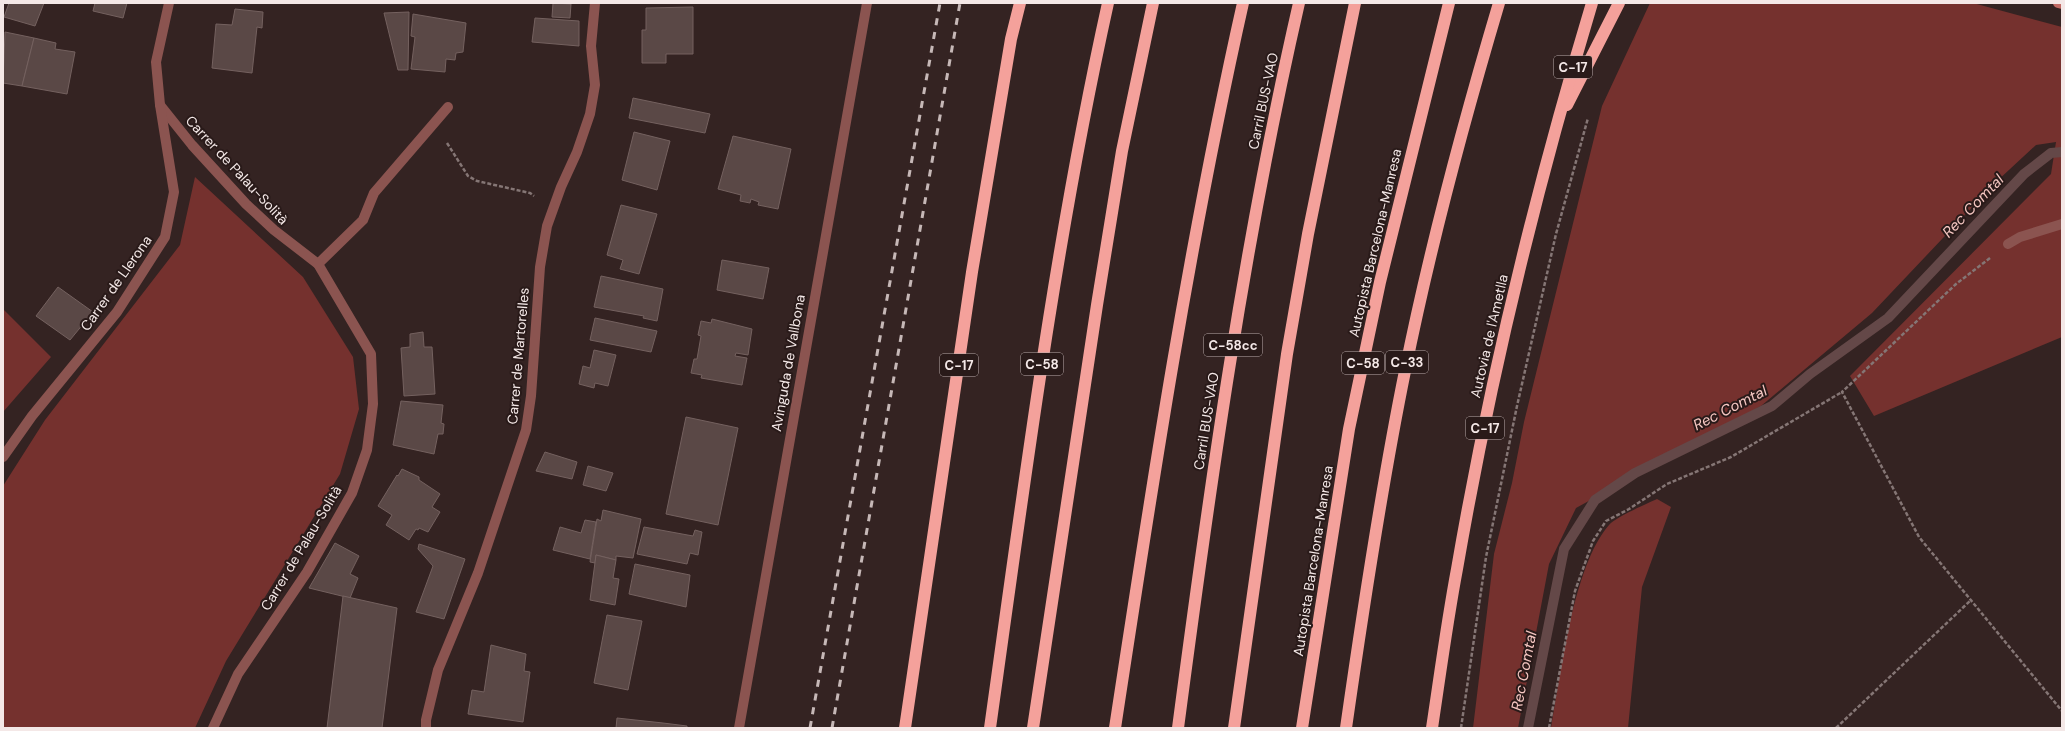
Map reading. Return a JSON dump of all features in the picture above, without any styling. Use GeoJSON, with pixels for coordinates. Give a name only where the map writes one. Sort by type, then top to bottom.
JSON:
{"type":"FeatureCollection","features":[{"type":"Feature","properties":{"kind":"highway","name":"C-17"},"geometry":{"type":"LineString","coordinates":[[905,728],[972,272],[1011,39],[1020,3]]}},
{"type":"Feature","properties":{"kind":"highway","name":"C-58"},"geometry":{"type":"LineString","coordinates":[[990,728],[1052,294],[1093,72],[1108,3]]}},
{"type":"Feature","properties":{"kind":"highway"},"geometry":{"type":"LineString","coordinates":[[1033,728],[1071,465],[1122,151],[1153,3]]}},
{"type":"Feature","properties":{"kind":"highway"},"geometry":{"type":"LineString","coordinates":[[1115,728],[1147,513],[1193,241],[1224,86],[1243,3]]}},
{"type":"Feature","properties":{"kind":"highway","name":"Carril BUS-VAO"},"geometry":{"type":"LineString","coordinates":[[1178,728],[1207,515],[1249,250],[1274,117],[1299,3]]}},
{"type":"Feature","properties":{"kind":"highway"},"geometry":{"type":"LineString","coordinates":[[1234,728],[1287,354],[1308,234],[1355,3]]}},
{"type":"Feature","properties":{"kind":"highway","name":"Autopista Barcelona-Manresa"},"geometry":{"type":"LineString","coordinates":[[1302,728],[1349,429],[1380,282],[1449,3]]}},
{"type":"Feature","properties":{"kind":"highway","name":"C-33"},"geometry":{"type":"LineString","coordinates":[[1346,728],[1366,592],[1405,372],[1455,161],[1499,3]]}},
{"type":"Feature","properties":{"kind":"highway","name":"Autovia de l'Ametlla"},"geometry":{"type":"LineString","coordinates":[[1432,728],[1457,569],[1496,373],[1554,131],[1592,3]]}},
{"type":"Feature","properties":{"kind":"highway"},"geometry":{"type":"LineString","coordinates":[[1554,131],[1619,3]]}},
{"type":"Feature","properties":{"kind":"highway"},"geometry":{"type":"LineString","coordinates":[[1173,728],[1184,680]]}},
{"type":"Feature","properties":{"kind":"street","name":"Carrer de Llerona"},"geometry":{"type":"LineString","coordinates":[[3,457],[32,416],[117,312],[165,237],[174,192],[160,105],[156,62],[169,3]]}},
{"type":"Feature","properties":{"kind":"street","name":"Carrer de Martorelles"},"geometry":{"type":"LineString","coordinates":[[426,728],[426,720],[438,670],[478,573],[526,430],[531,396],[540,267],[547,226],[590,114],[595,85],[591,46],[595,3]]}},
{"type":"Feature","properties":{"kind":"street","name":"Avinguda de Vallbona"},"geometry":{"type":"LineString","coordinates":[[739,728],[867,3]]}},
{"type":"Feature","properties":{"kind":"street"},"geometry":{"type":"LineString","coordinates":[[2058,3],[2062,4]]}},
{"type":"Feature","properties":{"kind":"street","name":"Carrer de Palau-Solità"},"geometry":{"type":"LineString","coordinates":[[160,105],[192,145],[246,204],[274,230],[318,264],[371,354],[373,404],[367,450],[352,493],[307,572],[238,674],[213,728]]}},
{"type":"Feature","properties":{"kind":"street"},"geometry":{"type":"LineString","coordinates":[[318,264],[363,220],[374,193],[448,107]]}},
{"type":"Feature","properties":{"kind":"street"},"geometry":{"type":"LineString","coordinates":[[2008,244],[2020,238],[2062,224]]}},
{"type":"Feature","properties":{"kind":"path"},"geometry":{"type":"LineString","coordinates":[[1461,728],[1486,557],[1517,406],[1556,234],[1589,114]]}},
{"type":"Feature","properties":{"kind":"path"},"geometry":{"type":"LineString","coordinates":[[426,134],[449,144],[468,176],[477,181],[530,193],[554,208]]}},
{"type":"Feature","properties":{"kind":"path"},"geometry":{"type":"LineString","coordinates":[[1549,728],[1575,591],[1593,541],[1606,521],[1629,509],[1667,484],[1731,457],[1842,392],[1956,284],[2008,244]]}},
{"type":"Feature","properties":{"kind":"path"},"geometry":{"type":"LineString","coordinates":[[1842,392],[1919,537],[2062,711]]}},
{"type":"Feature","properties":{"kind":"path"},"geometry":{"type":"LineString","coordinates":[[1836,728],[1971,600]]}},
{"type":"Feature","properties":{"kind":"shaded area"},"geometry":{"type":"Polygon","coordinates":[[[1650,3],[1973,3],[2062,27],[2062,337],[1874,416],[1850,376],[2051,174],[2056,142],[2036,145],[1996,182],[1872,313],[1761,406],[1576,508],[1549,564],[1518,728],[1473,728],[1494,554],[1512,483],[1524,422],[1602,106],[1650,3]]]}},
{"type":"Feature","properties":{"kind":"shaded area"},"geometry":{"type":"Polygon","coordinates":[[[195,177],[303,277],[353,357],[359,409],[340,474],[226,661],[195,728],[3,728],[3,486],[45,420],[180,245],[195,177]]]}},
{"type":"Feature","properties":{"kind":"shaded area"},"geometry":{"type":"Polygon","coordinates":[[[3,309],[51,357],[3,412],[3,309]]]}},
{"type":"Feature","properties":{"kind":"shaded area"},"geometry":{"type":"Polygon","coordinates":[[[1657,499],[1671,507],[1642,587],[1628,728],[1551,728],[1570,621],[1586,566],[1597,543],[1609,525],[1618,518],[1657,499]]]}},
{"type":"Feature","properties":{"kind":"building"},"geometry":{"type":"Polygon","coordinates":[[[9,3],[44,3],[35,26],[4,17],[9,3]]]}},
{"type":"Feature","properties":{"kind":"building"},"geometry":{"type":"Polygon","coordinates":[[[95,3],[127,3],[123,18],[93,11],[95,3]]]}},
{"type":"Feature","properties":{"kind":"building"},"geometry":{"type":"Polygon","coordinates":[[[553,3],[571,4],[570,18],[552,17],[553,3]]]}},
{"type":"Feature","properties":{"kind":"building"},"geometry":{"type":"Polygon","coordinates":[[[693,7],[693,54],[666,54],[666,63],[642,63],[642,30],[646,30],[646,8],[693,7]]]}},
{"type":"Feature","properties":{"kind":"building"},"geometry":{"type":"Polygon","coordinates":[[[235,9],[263,12],[262,28],[257,27],[252,73],[212,68],[216,24],[232,25],[235,9]]]}},
{"type":"Feature","properties":{"kind":"building"},"geometry":{"type":"Polygon","coordinates":[[[409,12],[408,70],[398,70],[384,13],[409,12]]]}},
{"type":"Feature","properties":{"kind":"building"},"geometry":{"type":"Polygon","coordinates":[[[413,14],[466,23],[463,52],[456,53],[455,60],[446,59],[445,72],[411,69],[415,37],[411,36],[413,14]]]}},
{"type":"Feature","properties":{"kind":"building"},"geometry":{"type":"Polygon","coordinates":[[[535,18],[579,21],[579,46],[532,42],[535,18]]]}},
{"type":"Feature","properties":{"kind":"building"},"geometry":{"type":"Polygon","coordinates":[[[5,32],[34,38],[22,86],[3,83],[5,32]]]}},
{"type":"Feature","properties":{"kind":"building"},"geometry":{"type":"Polygon","coordinates":[[[34,38],[56,43],[55,49],[75,52],[67,94],[22,86],[34,38]]]}},
{"type":"Feature","properties":{"kind":"building"},"geometry":{"type":"Polygon","coordinates":[[[633,98],[710,114],[705,133],[629,118],[633,98]]]}},
{"type":"Feature","properties":{"kind":"building"},"geometry":{"type":"Polygon","coordinates":[[[634,132],[670,141],[657,190],[622,180],[634,132]]]}},
{"type":"Feature","properties":{"kind":"building"},"geometry":{"type":"Polygon","coordinates":[[[733,136],[791,149],[778,209],[758,205],[759,202],[751,199],[750,203],[740,201],[741,195],[718,189],[733,136]]]}},
{"type":"Feature","properties":{"kind":"building"},"geometry":{"type":"Polygon","coordinates":[[[621,205],[657,214],[639,274],[620,269],[623,260],[607,255],[621,205]]]}},
{"type":"Feature","properties":{"kind":"building"},"geometry":{"type":"Polygon","coordinates":[[[722,260],[769,268],[763,299],[717,290],[722,260]]]}},
{"type":"Feature","properties":{"kind":"building"},"geometry":{"type":"Polygon","coordinates":[[[601,276],[663,289],[657,321],[643,318],[644,316],[594,307],[601,276]]]}},
{"type":"Feature","properties":{"kind":"building"},"geometry":{"type":"Polygon","coordinates":[[[58,287],[93,312],[70,340],[36,316],[58,287]]]}},
{"type":"Feature","properties":{"kind":"building"},"geometry":{"type":"Polygon","coordinates":[[[595,318],[657,331],[651,352],[590,340],[595,318]]]}},
{"type":"Feature","properties":{"kind":"building"},"geometry":{"type":"Polygon","coordinates":[[[712,319],[752,329],[748,355],[736,353],[735,356],[747,358],[742,385],[701,378],[702,375],[691,373],[694,359],[697,359],[701,336],[698,335],[701,321],[711,323],[712,319]]]}},
{"type":"Feature","properties":{"kind":"building"},"geometry":{"type":"Polygon","coordinates":[[[423,332],[424,347],[432,347],[435,394],[404,396],[401,348],[410,347],[410,334],[423,332]]]}},
{"type":"Feature","properties":{"kind":"building"},"geometry":{"type":"Polygon","coordinates":[[[594,350],[616,355],[608,386],[595,383],[594,388],[579,384],[583,366],[590,368],[594,350]]]}},
{"type":"Feature","properties":{"kind":"building"},"geometry":{"type":"Polygon","coordinates":[[[401,401],[443,405],[441,423],[444,424],[443,434],[438,434],[434,454],[393,445],[401,401]]]}},
{"type":"Feature","properties":{"kind":"building"},"geometry":{"type":"Polygon","coordinates":[[[686,417],[738,428],[718,525],[666,514],[686,417]]]}},
{"type":"Feature","properties":{"kind":"building"},"geometry":{"type":"Polygon","coordinates":[[[545,452],[577,462],[572,479],[536,471],[545,452]]]}},
{"type":"Feature","properties":{"kind":"building"},"geometry":{"type":"Polygon","coordinates":[[[588,466],[613,473],[606,491],[583,485],[588,466]]]}},
{"type":"Feature","properties":{"kind":"building"},"geometry":{"type":"Polygon","coordinates":[[[402,469],[419,477],[419,480],[440,494],[432,507],[440,512],[428,532],[419,528],[418,530],[416,529],[409,540],[386,525],[392,515],[378,506],[402,469]]]}},
{"type":"Feature","properties":{"kind":"building"},"geometry":{"type":"Polygon","coordinates":[[[603,510],[641,519],[633,558],[616,556],[616,560],[596,555],[595,563],[590,562],[597,519],[601,521],[603,510]]]}},
{"type":"Feature","properties":{"kind":"building"},"geometry":{"type":"Polygon","coordinates":[[[585,520],[596,522],[590,559],[553,550],[560,527],[581,533],[585,520]]]}},
{"type":"Feature","properties":{"kind":"building"},"geometry":{"type":"Polygon","coordinates":[[[644,527],[693,536],[695,530],[702,532],[698,555],[690,553],[687,564],[637,554],[644,527]]]}},
{"type":"Feature","properties":{"kind":"building"},"geometry":{"type":"Polygon","coordinates":[[[335,543],[359,556],[350,574],[358,578],[350,598],[309,588],[335,543]]]}},
{"type":"Feature","properties":{"kind":"building"},"geometry":{"type":"Polygon","coordinates":[[[419,544],[465,559],[444,619],[416,612],[433,566],[418,549],[419,544]]]}},
{"type":"Feature","properties":{"kind":"building"},"geometry":{"type":"Polygon","coordinates":[[[596,555],[616,560],[613,578],[619,579],[615,605],[590,600],[596,555]]]}},
{"type":"Feature","properties":{"kind":"building"},"geometry":{"type":"Polygon","coordinates":[[[635,564],[690,575],[686,607],[629,594],[635,564]]]}},
{"type":"Feature","properties":{"kind":"building"},"geometry":{"type":"Polygon","coordinates":[[[343,596],[397,608],[382,728],[327,728],[343,596]]]}},
{"type":"Feature","properties":{"kind":"building"},"geometry":{"type":"Polygon","coordinates":[[[607,615],[642,621],[628,690],[594,683],[607,615]]]}},
{"type":"Feature","properties":{"kind":"building"},"geometry":{"type":"Polygon","coordinates":[[[491,645],[526,654],[524,671],[530,672],[523,722],[468,714],[472,690],[484,692],[491,645]]]}},
{"type":"Feature","properties":{"kind":"building"},"geometry":{"type":"Polygon","coordinates":[[[617,718],[687,726],[687,728],[616,728],[617,718]]]}},
{"type":"Feature","properties":{"kind":"waterway","name":"Rec Comtal"},"geometry":{"type":"LineString","coordinates":[[1528,728],[1564,549],[1595,500],[1635,473],[1772,406],[1810,374],[1888,318],[2024,174],[2051,153],[2062,152]]}},
{"type":"Feature","properties":{"kind":"railway"},"geometry":{"type":"LineString","coordinates":[[810,728],[940,3]]}},
{"type":"Feature","properties":{"kind":"railway"},"geometry":{"type":"LineString","coordinates":[[832,728],[960,3]]}}]}
